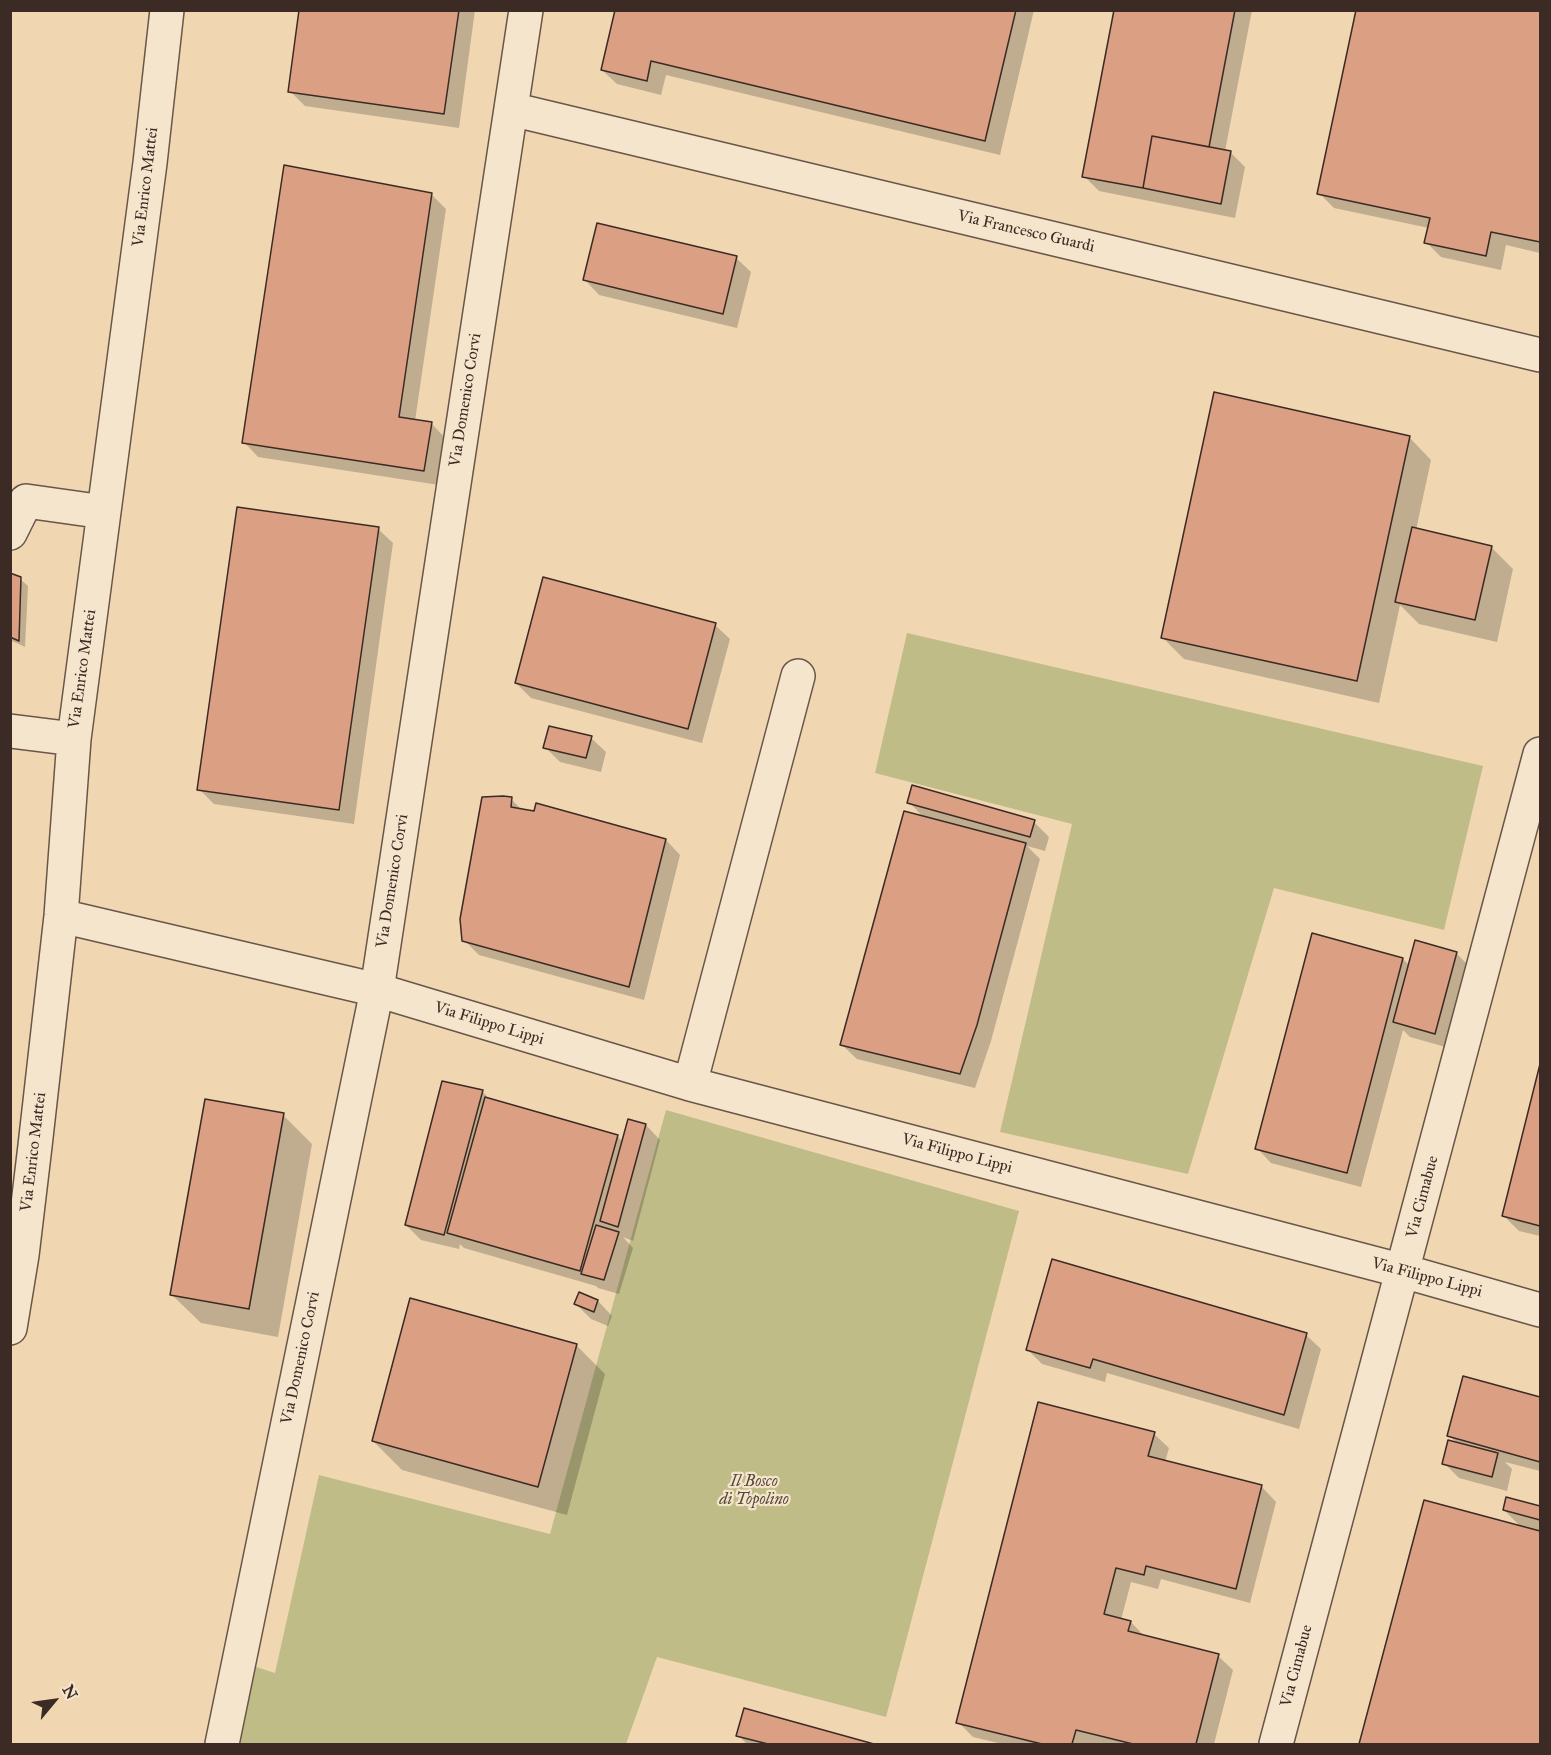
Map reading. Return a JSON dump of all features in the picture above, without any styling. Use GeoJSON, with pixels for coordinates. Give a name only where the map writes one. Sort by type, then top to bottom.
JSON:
{"type":"FeatureCollection","features":[{"type":"Feature","properties":{"kind":"street","name":"Via Enrico Mattei"},"geometry":{"type":"LineString","coordinates":[[10,1328],[22,1255],[61,916],[74,739],[150,164],[167,10]]}},
{"type":"Feature","properties":{"kind":"street","name":"Via Domenico Corvi"},"geometry":{"type":"LineString","coordinates":[[222,1744],[377,990],[526,10]]}},
{"type":"Feature","properties":{"kind":"street","name":"Via Francesco Guardi"},"geometry":{"type":"LineString","coordinates":[[511,109],[1540,355]]}},
{"type":"Feature","properties":{"kind":"street"},"geometry":{"type":"LineString","coordinates":[[10,533],[26,501],[104,512]]}},
{"type":"Feature","properties":{"kind":"street"},"geometry":{"type":"LineString","coordinates":[[690,1084],[798,676]]}},
{"type":"Feature","properties":{"kind":"street"},"geometry":{"type":"LineString","coordinates":[[10,731],[74,739]]}},
{"type":"Feature","properties":{"kind":"street","name":"Via Cimabue"},"geometry":{"type":"LineString","coordinates":[[1276,1744],[1540,754]]}},
{"type":"Feature","properties":{"kind":"street","name":"Via Filippo Lippi"},"geometry":{"type":"LineString","coordinates":[[61,916],[377,990],[690,1084],[1403,1271],[1540,1310]]}},
{"type":"Feature","properties":{"kind":"green space"},"geometry":{"type":"Polygon","coordinates":[[[907,633],[1483,766],[1444,930],[1274,888],[1188,1174],[1000,1132],[1072,824],[875,773],[907,633]]]}},
{"type":"Feature","properties":{"kind":"green space","name":"Il Bosco di Topolino"},"geometry":{"type":"Polygon","coordinates":[[[666,1110],[1019,1211],[886,1717],[657,1657],[626,1744],[237,1744],[250,1665],[275,1673],[319,1475],[550,1534],[666,1110]]]}},
{"type":"Feature","properties":{"kind":"building"},"geometry":{"type":"Polygon","coordinates":[[[299,10],[459,10],[444,114],[288,92],[299,10]]]}},
{"type":"Feature","properties":{"kind":"building"},"geometry":{"type":"Polygon","coordinates":[[[615,10],[1016,10],[985,141],[651,61],[647,81],[601,70],[615,10]]]}},
{"type":"Feature","properties":{"kind":"building"},"geometry":{"type":"Polygon","coordinates":[[[1114,10],[1235,10],[1209,147],[1152,136],[1143,188],[1082,177],[1114,10]]]}},
{"type":"Feature","properties":{"kind":"building"},"geometry":{"type":"Polygon","coordinates":[[[1356,10],[1540,10],[1540,242],[1491,232],[1486,256],[1424,243],[1430,218],[1317,194],[1356,10]]]}},
{"type":"Feature","properties":{"kind":"building"},"geometry":{"type":"Polygon","coordinates":[[[1152,136],[1231,151],[1221,204],[1143,188],[1152,136]]]}},
{"type":"Feature","properties":{"kind":"building"},"geometry":{"type":"Polygon","coordinates":[[[284,165],[432,193],[399,417],[432,422],[424,471],[242,443],[284,165]]]}},
{"type":"Feature","properties":{"kind":"building"},"geometry":{"type":"Polygon","coordinates":[[[597,223],[737,256],[723,314],[583,280],[597,223]]]}},
{"type":"Feature","properties":{"kind":"building"},"geometry":{"type":"Polygon","coordinates":[[[1214,392],[1410,436],[1357,681],[1161,638],[1214,392]]]}},
{"type":"Feature","properties":{"kind":"building"},"geometry":{"type":"Polygon","coordinates":[[[237,507],[379,527],[339,810],[197,790],[237,507]]]}},
{"type":"Feature","properties":{"kind":"building"},"geometry":{"type":"Polygon","coordinates":[[[1412,527],[1492,546],[1475,620],[1395,602],[1412,527]]]}},
{"type":"Feature","properties":{"kind":"building"},"geometry":{"type":"Polygon","coordinates":[[[10,573],[21,577],[19,641],[10,637],[10,573]]]}},
{"type":"Feature","properties":{"kind":"building"},"geometry":{"type":"Polygon","coordinates":[[[543,577],[716,623],[688,729],[515,683],[543,577]]]}},
{"type":"Feature","properties":{"kind":"building"},"geometry":{"type":"Polygon","coordinates":[[[549,726],[592,736],[586,758],[543,748],[549,726]]]}},
{"type":"Feature","properties":{"kind":"building"},"geometry":{"type":"Polygon","coordinates":[[[912,785],[1035,820],[1030,837],[907,803],[912,785]]]}},
{"type":"Feature","properties":{"kind":"building"},"geometry":{"type":"Polygon","coordinates":[[[482,797],[512,797],[511,807],[534,811],[536,803],[666,839],[629,987],[462,941],[460,919],[482,797]]]}},
{"type":"Feature","properties":{"kind":"building"},"geometry":{"type":"Polygon","coordinates":[[[904,811],[1026,843],[977,1025],[960,1074],[840,1045],[904,811]]]}},
{"type":"Feature","properties":{"kind":"building"},"geometry":{"type":"Polygon","coordinates":[[[1312,933],[1403,958],[1347,1173],[1255,1149],[1312,933]]]}},
{"type":"Feature","properties":{"kind":"building"},"geometry":{"type":"Polygon","coordinates":[[[1415,940],[1457,952],[1435,1034],[1393,1022],[1415,940]]]}},
{"type":"Feature","properties":{"kind":"building"},"geometry":{"type":"Polygon","coordinates":[[[1540,1064],[1540,1226],[1502,1216],[1540,1064]]]}},
{"type":"Feature","properties":{"kind":"building"},"geometry":{"type":"Polygon","coordinates":[[[442,1081],[483,1090],[444,1235],[405,1225],[442,1081]]]}},
{"type":"Feature","properties":{"kind":"building"},"geometry":{"type":"Polygon","coordinates":[[[485,1097],[618,1135],[580,1271],[447,1233],[485,1097]]]}},
{"type":"Feature","properties":{"kind":"building"},"geometry":{"type":"Polygon","coordinates":[[[205,1099],[284,1113],[249,1309],[170,1295],[205,1099]]]}},
{"type":"Feature","properties":{"kind":"building"},"geometry":{"type":"Polygon","coordinates":[[[628,1119],[646,1124],[618,1227],[600,1221],[628,1119]]]}},
{"type":"Feature","properties":{"kind":"building"},"geometry":{"type":"Polygon","coordinates":[[[596,1225],[619,1232],[604,1280],[581,1274],[596,1225]]]}},
{"type":"Feature","properties":{"kind":"building"},"geometry":{"type":"Polygon","coordinates":[[[1052,1259],[1307,1333],[1284,1415],[1093,1359],[1090,1368],[1026,1350],[1052,1259]]]}},
{"type":"Feature","properties":{"kind":"building"},"geometry":{"type":"Polygon","coordinates":[[[579,1292],[598,1300],[594,1312],[574,1304],[579,1292]]]}},
{"type":"Feature","properties":{"kind":"building"},"geometry":{"type":"Polygon","coordinates":[[[410,1298],[577,1344],[538,1487],[372,1441],[410,1298]]]}},
{"type":"Feature","properties":{"kind":"building"},"geometry":{"type":"Polygon","coordinates":[[[1463,1376],[1540,1397],[1540,1462],[1447,1436],[1463,1376]]]}},
{"type":"Feature","properties":{"kind":"building"},"geometry":{"type":"Polygon","coordinates":[[[1038,1402],[1155,1432],[1148,1456],[1262,1485],[1236,1589],[1146,1566],[1144,1575],[1116,1568],[1104,1614],[1131,1621],[1128,1631],[1219,1654],[1196,1744],[1133,1744],[1076,1730],[1072,1744],[1042,1744],[956,1723],[1038,1402]]]}},
{"type":"Feature","properties":{"kind":"building"},"geometry":{"type":"Polygon","coordinates":[[[1448,1440],[1498,1453],[1492,1477],[1442,1464],[1448,1440]]]}},
{"type":"Feature","properties":{"kind":"building"},"geometry":{"type":"Polygon","coordinates":[[[1506,1497],[1540,1506],[1540,1520],[1503,1510],[1506,1497]]]}},
{"type":"Feature","properties":{"kind":"building"},"geometry":{"type":"Polygon","coordinates":[[[1424,1500],[1540,1531],[1540,1744],[1359,1744],[1424,1500]]]}},
{"type":"Feature","properties":{"kind":"building"},"geometry":{"type":"Polygon","coordinates":[[[744,1708],[874,1744],[768,1744],[736,1736],[744,1708]]]}}]}
